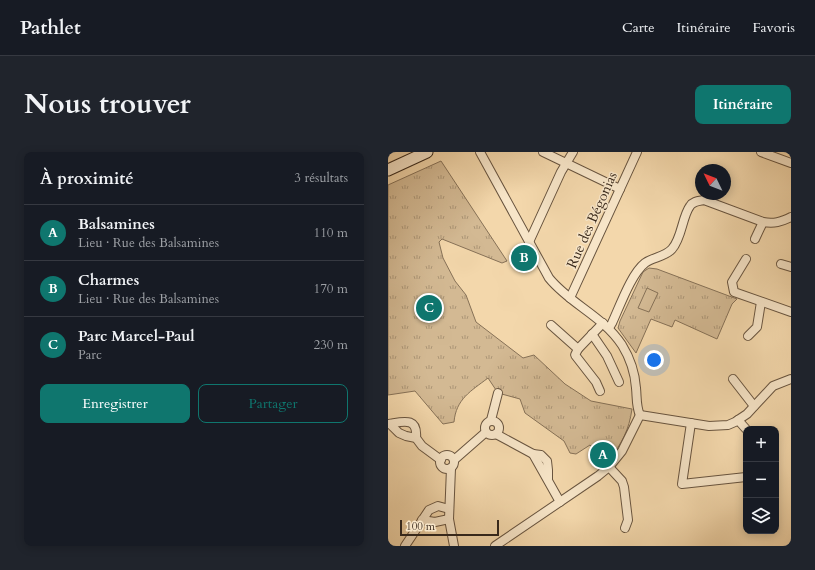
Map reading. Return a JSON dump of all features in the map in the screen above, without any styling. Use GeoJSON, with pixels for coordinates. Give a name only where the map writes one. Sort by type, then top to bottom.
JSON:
{"type":"FeatureCollection","features":[{"type":"Feature","properties":{"kind":"main road"},"geometry":{"type":"LineString","coordinates":[[388,168],[427,152]]}},
{"type":"Feature","properties":{"kind":"street"},"geometry":{"type":"LineString","coordinates":[[480,152],[549,278],[560,290],[606,325],[621,344],[630,362],[635,378],[638,410],[640,415],[622,451],[609,467],[495,546]]}},
{"type":"Feature","properties":{"kind":"street"},"geometry":{"type":"LineString","coordinates":[[542,152],[620,189]]}},
{"type":"Feature","properties":{"kind":"street"},"geometry":{"type":"LineString","coordinates":[[529,242],[573,152]]}},
{"type":"Feature","properties":{"kind":"street","name":"Rue des Bégonias"},"geometry":{"type":"LineString","coordinates":[[570,298],[637,152]]}},
{"type":"Feature","properties":{"kind":"street"},"geometry":{"type":"LineString","coordinates":[[761,152],[789,160]]}},
{"type":"Feature","properties":{"kind":"street"},"geometry":{"type":"LineString","coordinates":[[600,391],[596,382],[575,355],[578,349],[592,334],[612,323],[634,276],[639,269],[646,262],[667,253],[672,249],[677,241],[690,206],[696,201],[704,200],[772,224],[782,222],[791,217]]}},
{"type":"Feature","properties":{"kind":"street"},"geometry":{"type":"LineString","coordinates":[[755,239],[763,222]]}},
{"type":"Feature","properties":{"kind":"street"},"geometry":{"type":"LineString","coordinates":[[746,259],[732,282],[734,292],[791,312]]}},
{"type":"Feature","properties":{"kind":"street"},"geometry":{"type":"LineString","coordinates":[[781,264],[791,267]]}},
{"type":"Feature","properties":{"kind":"street"},"geometry":{"type":"LineString","coordinates":[[748,336],[757,327],[761,302]]}},
{"type":"Feature","properties":{"kind":"street"},"geometry":{"type":"LineString","coordinates":[[551,325],[578,349]]}},
{"type":"Feature","properties":{"kind":"street"},"geometry":{"type":"LineString","coordinates":[[592,334],[611,362],[619,382]]}},
{"type":"Feature","properties":{"kind":"street"},"geometry":{"type":"LineString","coordinates":[[733,378],[754,406]]}},
{"type":"Feature","properties":{"kind":"street"},"geometry":{"type":"LineString","coordinates":[[640,415],[709,426],[720,426],[738,420],[747,414],[773,386],[791,379]]}},
{"type":"Feature","properties":{"kind":"street"},"geometry":{"type":"LineString","coordinates":[[454,546],[449,519],[451,468],[454,464],[454,460],[486,432],[486,424],[492,420],[498,393]]}},
{"type":"Feature","properties":{"kind":"street"},"geometry":{"type":"LineString","coordinates":[[492,420],[499,424],[499,430],[496,434]]}},
{"type":"Feature","properties":{"kind":"street"},"geometry":{"type":"LineString","coordinates":[[738,420],[743,426]]}},
{"type":"Feature","properties":{"kind":"street"},"geometry":{"type":"LineString","coordinates":[[389,424],[406,421],[410,422],[414,426],[416,438],[422,446],[441,460],[442,467],[447,469],[451,468]]}},
{"type":"Feature","properties":{"kind":"street"},"geometry":{"type":"LineString","coordinates":[[691,423],[682,484],[743,476]]}},
{"type":"Feature","properties":{"kind":"street"},"geometry":{"type":"LineString","coordinates":[[389,424],[399,433],[416,438]]}},
{"type":"Feature","properties":{"kind":"street"},"geometry":{"type":"LineString","coordinates":[[486,432],[490,435],[496,434],[533,454],[541,455],[547,461],[548,479],[560,502]]}},
{"type":"Feature","properties":{"kind":"street"},"geometry":{"type":"LineString","coordinates":[[441,460],[443,456],[447,455],[452,456],[454,460]]}},
{"type":"Feature","properties":{"kind":"street"},"geometry":{"type":"LineString","coordinates":[[609,467],[622,481],[624,487],[628,520],[626,528]]}},
{"type":"Feature","properties":{"kind":"street"},"geometry":{"type":"LineString","coordinates":[[405,546],[429,510],[438,506],[449,509]]}},
{"type":"Feature","properties":{"kind":"street"},"geometry":{"type":"LineString","coordinates":[[422,520],[435,522],[449,519]]}},
{"type":"Feature","properties":{"kind":"green space"},"geometry":{"type":"Polygon","coordinates":[[[441,161],[507,261],[502,263],[442,239],[439,242],[443,258],[455,281],[466,295],[476,322],[523,358],[534,355],[565,384],[591,401],[632,409],[624,436],[618,448],[609,460],[603,453],[599,455],[590,445],[576,454],[570,453],[564,441],[525,413],[520,399],[498,393],[488,378],[465,396],[461,401],[455,414],[454,422],[443,424],[415,391],[388,395],[388,185],[441,161]]]}},
{"type":"Feature","properties":{"kind":"green space"},"geometry":{"type":"Polygon","coordinates":[[[649,268],[657,269],[737,299],[732,304],[717,339],[675,320],[672,327],[651,319],[636,353],[618,328],[643,272],[649,268]]]}},
{"type":"Feature","properties":{"kind":"green space"},"geometry":{"type":"Polygon","coordinates":[[[647,288],[658,293],[649,312],[638,308],[647,288]]]}},
{"type":"Feature","properties":{"kind":"place","name":"Charmes"},"geometry":{"type":"Point","coordinates":[524,258]}},
{"type":"Feature","properties":{"kind":"place","name":"Parc Marcel-Paul"},"geometry":{"type":"Point","coordinates":[429,308]}},
{"type":"Feature","properties":{"kind":"place","name":"Balsamines"},"geometry":{"type":"Point","coordinates":[603,455]}}]}
